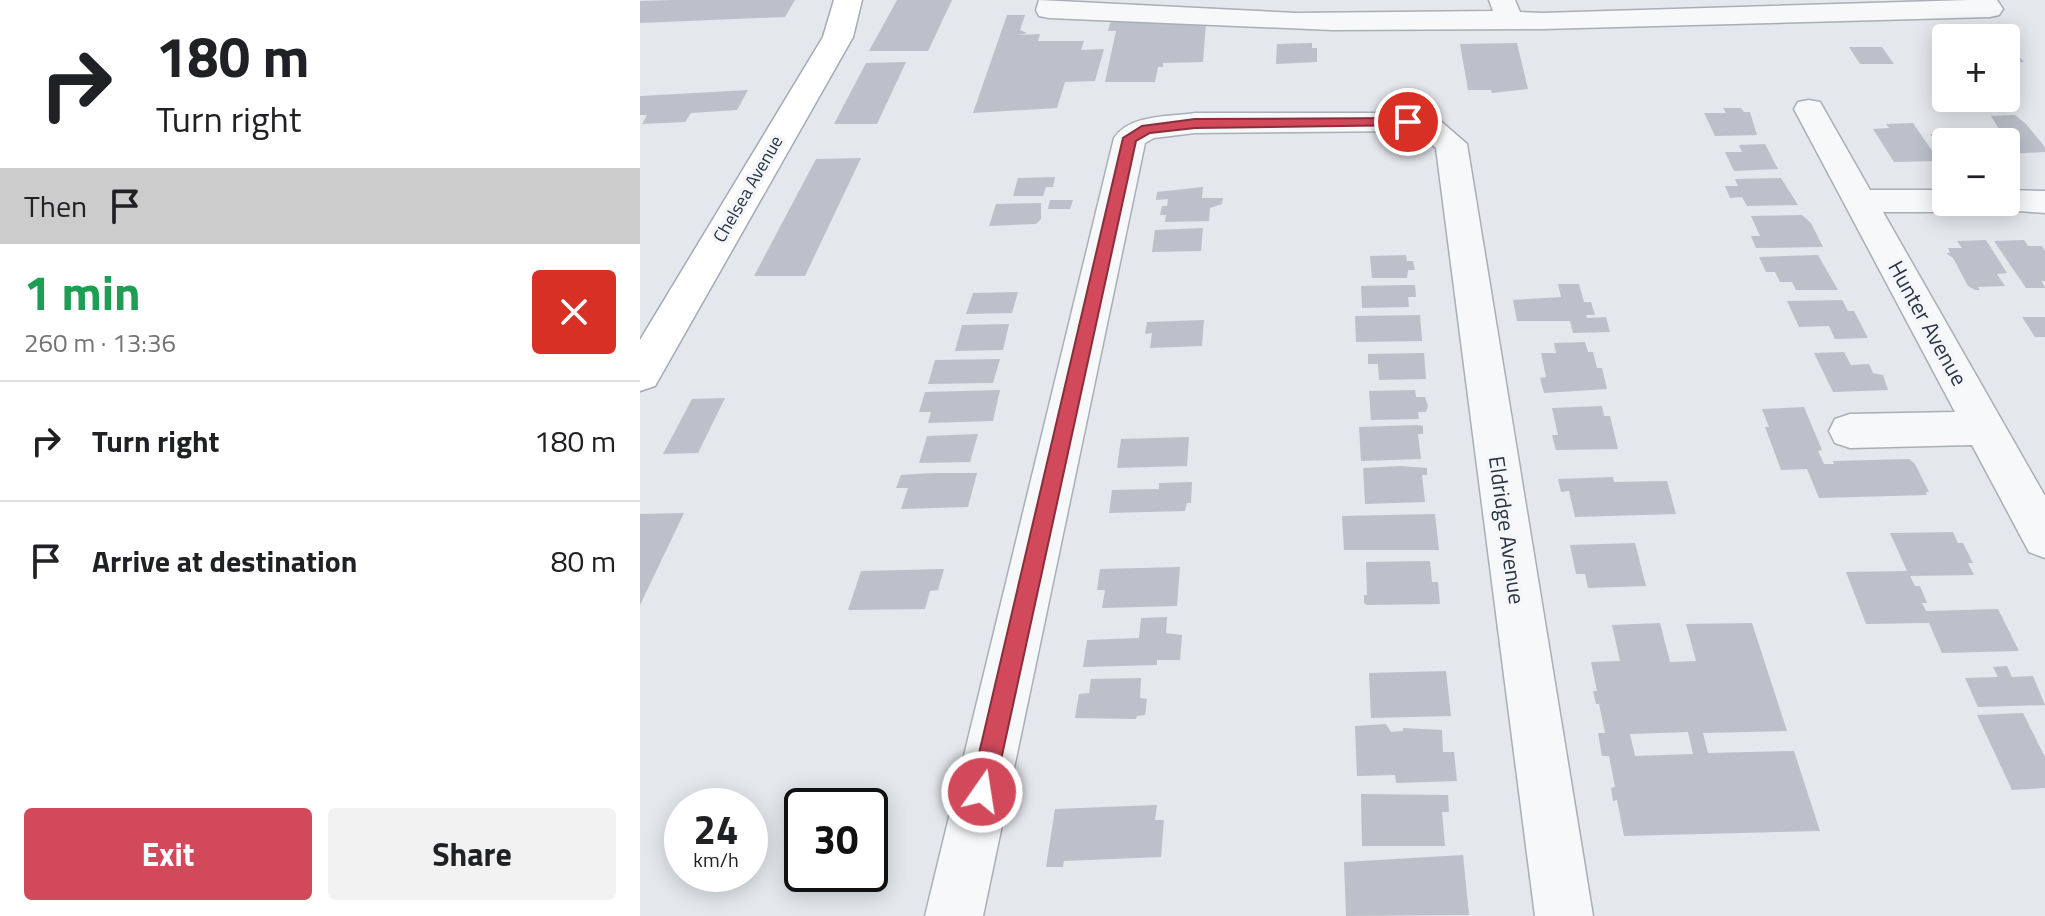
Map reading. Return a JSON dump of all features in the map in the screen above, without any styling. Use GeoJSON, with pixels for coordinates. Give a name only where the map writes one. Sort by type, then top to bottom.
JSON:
{"type":"FeatureCollection","features":[{"type":"Feature","properties":{"kind":"main road","name":"Chelsea Avenue"},"geometry":{"type":"LineString","coordinates":[[640,375],[838,37],[848,0]]}},
{"type":"Feature","properties":{"kind":"street"},"geometry":{"type":"LineString","coordinates":[[1052,0],[1049,10],[1156,12],[1331,22],[1506,10],[1990,9],[1982,0]]}},
{"type":"Feature","properties":{"kind":"street","name":"Hunter Avenue"},"geometry":{"type":"LineString","coordinates":[[1809,109],[2045,538]]}},
{"type":"Feature","properties":{"kind":"street","name":"Eldridge Avenue"},"geometry":{"type":"LineString","coordinates":[[954,916],[1130,138],[1147,129],[1195,123],[1408,122],[1426,125],[1451,144],[1564,916]]}},
{"type":"Feature","properties":{"kind":"street"},"geometry":{"type":"LineString","coordinates":[[1861,201],[1932,201]]}},
{"type":"Feature","properties":{"kind":"street"},"geometry":{"type":"LineString","coordinates":[[2020,201],[2045,202]]}},
{"type":"Feature","properties":{"kind":"street"},"geometry":{"type":"LineString","coordinates":[[1850,431],[1985,428]]}},
{"type":"Feature","properties":{"kind":"building"},"geometry":{"type":"Polygon","coordinates":[[[795,0],[785,17],[640,23],[640,1],[795,0]]]}},
{"type":"Feature","properties":{"kind":"building"},"geometry":{"type":"Polygon","coordinates":[[[897,0],[952,0],[928,51],[869,51],[897,0]]]}},
{"type":"Feature","properties":{"kind":"building"},"geometry":{"type":"Polygon","coordinates":[[[1007,15],[1025,15],[1020,30],[1027,33],[1018,35],[1040,34],[1038,41],[1084,41],[1081,50],[1104,49],[1095,81],[1065,82],[1057,108],[973,113],[1007,15]]]}},
{"type":"Feature","properties":{"kind":"building"},"geometry":{"type":"Polygon","coordinates":[[[1158,19],[1158,24],[1206,23],[1203,62],[1163,63],[1163,67],[1158,67],[1155,82],[1105,82],[1116,31],[1108,31],[1111,20],[1158,19]]]}},
{"type":"Feature","properties":{"kind":"building"},"geometry":{"type":"Polygon","coordinates":[[[1312,43],[1312,48],[1317,48],[1317,62],[1276,64],[1277,44],[1312,43]]]}},
{"type":"Feature","properties":{"kind":"building"},"geometry":{"type":"Polygon","coordinates":[[[1517,43],[1528,89],[1492,93],[1491,90],[1468,90],[1460,44],[1517,43]]]}},
{"type":"Feature","properties":{"kind":"building"},"geometry":{"type":"Polygon","coordinates":[[[1849,47],[1882,47],[1894,64],[1860,64],[1849,47]]]}},
{"type":"Feature","properties":{"kind":"building"},"geometry":{"type":"Polygon","coordinates":[[[906,62],[877,124],[834,124],[866,63],[906,62]]]}},
{"type":"Feature","properties":{"kind":"building"},"geometry":{"type":"Polygon","coordinates":[[[748,90],[737,110],[691,113],[685,122],[642,124],[647,115],[640,115],[640,96],[748,90]]]}},
{"type":"Feature","properties":{"kind":"building"},"geometry":{"type":"Polygon","coordinates":[[[1723,108],[1741,108],[1744,112],[1750,112],[1757,135],[1715,136],[1704,113],[1726,113],[1723,108]]]}},
{"type":"Feature","properties":{"kind":"building"},"geometry":{"type":"Polygon","coordinates":[[[2015,115],[2045,147],[2045,152],[2020,153],[2020,128],[1998,128],[1991,116],[2015,115]]]}},
{"type":"Feature","properties":{"kind":"building"},"geometry":{"type":"Polygon","coordinates":[[[1913,123],[1932,151],[1932,161],[1894,162],[1873,129],[1889,128],[1886,124],[1913,123]]]}},
{"type":"Feature","properties":{"kind":"building"},"geometry":{"type":"Polygon","coordinates":[[[1765,144],[1778,169],[1734,171],[1725,152],[1742,152],[1739,145],[1765,144]]]}},
{"type":"Feature","properties":{"kind":"building"},"geometry":{"type":"Polygon","coordinates":[[[861,158],[805,276],[754,276],[816,159],[861,158]]]}},
{"type":"Feature","properties":{"kind":"building"},"geometry":{"type":"Polygon","coordinates":[[[1055,177],[1053,187],[1046,187],[1043,196],[1013,196],[1018,178],[1055,177]]]}},
{"type":"Feature","properties":{"kind":"building"},"geometry":{"type":"Polygon","coordinates":[[[1781,178],[1798,205],[1747,206],[1742,197],[1730,198],[1725,186],[1738,186],[1735,179],[1781,178]]]}},
{"type":"Feature","properties":{"kind":"building"},"geometry":{"type":"Polygon","coordinates":[[[1203,187],[1202,198],[1223,198],[1222,204],[1210,208],[1209,221],[1165,222],[1166,215],[1160,215],[1168,199],[1156,200],[1157,192],[1203,187]]]}},
{"type":"Feature","properties":{"kind":"building"},"geometry":{"type":"Polygon","coordinates":[[[1050,200],[1073,200],[1070,209],[1048,209],[1050,200]]]}},
{"type":"Feature","properties":{"kind":"building"},"geometry":{"type":"Polygon","coordinates":[[[1041,203],[1041,219],[1036,224],[989,226],[996,204],[1041,203]]]}},
{"type":"Feature","properties":{"kind":"building"},"geometry":{"type":"Polygon","coordinates":[[[1802,215],[1811,223],[1823,247],[1756,248],[1751,236],[1760,236],[1751,216],[1802,215]]]}},
{"type":"Feature","properties":{"kind":"building"},"geometry":{"type":"Polygon","coordinates":[[[1203,228],[1201,251],[1152,252],[1155,230],[1203,228]]]}},
{"type":"Feature","properties":{"kind":"building"},"geometry":{"type":"Polygon","coordinates":[[[1986,240],[2007,273],[1997,274],[2005,286],[1978,287],[1980,290],[1975,290],[1968,286],[1953,258],[1946,253],[1950,253],[1948,248],[1962,248],[1957,241],[1986,240]]]}},
{"type":"Feature","properties":{"kind":"building"},"geometry":{"type":"Polygon","coordinates":[[[2024,240],[2028,246],[2042,246],[2045,251],[2045,281],[2042,281],[2045,288],[2026,288],[1994,241],[2024,240]]]}},
{"type":"Feature","properties":{"kind":"building"},"geometry":{"type":"Polygon","coordinates":[[[1406,255],[1407,261],[1413,261],[1415,270],[1408,270],[1407,278],[1372,278],[1370,256],[1406,255]]]}},
{"type":"Feature","properties":{"kind":"building"},"geometry":{"type":"Polygon","coordinates":[[[1818,255],[1838,290],[1796,290],[1792,282],[1780,282],[1775,272],[1766,272],[1759,257],[1818,255]]]}},
{"type":"Feature","properties":{"kind":"building"},"geometry":{"type":"Polygon","coordinates":[[[1558,284],[1579,284],[1584,302],[1591,302],[1595,315],[1586,315],[1587,318],[1606,317],[1610,332],[1573,333],[1570,321],[1517,321],[1513,300],[1561,297],[1558,284]]]}},
{"type":"Feature","properties":{"kind":"building"},"geometry":{"type":"Polygon","coordinates":[[[1415,285],[1416,297],[1408,297],[1409,307],[1362,308],[1361,286],[1415,285]]]}},
{"type":"Feature","properties":{"kind":"building"},"geometry":{"type":"Polygon","coordinates":[[[1018,292],[1012,313],[966,314],[973,293],[1018,292]]]}},
{"type":"Feature","properties":{"kind":"building"},"geometry":{"type":"Polygon","coordinates":[[[1842,300],[1848,311],[1854,311],[1868,338],[1835,339],[1829,326],[1799,327],[1787,301],[1842,300]]]}},
{"type":"Feature","properties":{"kind":"building"},"geometry":{"type":"Polygon","coordinates":[[[1420,315],[1422,341],[1356,342],[1355,316],[1420,315]]]}},
{"type":"Feature","properties":{"kind":"building"},"geometry":{"type":"Polygon","coordinates":[[[2022,317],[2045,317],[2045,337],[2035,337],[2022,317]]]}},
{"type":"Feature","properties":{"kind":"building"},"geometry":{"type":"Polygon","coordinates":[[[1204,320],[1202,346],[1150,348],[1152,333],[1145,334],[1147,322],[1204,320]]]}},
{"type":"Feature","properties":{"kind":"building"},"geometry":{"type":"Polygon","coordinates":[[[1009,324],[1003,350],[955,351],[962,325],[1009,324]]]}},
{"type":"Feature","properties":{"kind":"building"},"geometry":{"type":"Polygon","coordinates":[[[1585,342],[1588,352],[1593,352],[1597,368],[1602,368],[1607,389],[1544,393],[1540,378],[1546,377],[1541,353],[1556,353],[1554,343],[1585,342]]]}},
{"type":"Feature","properties":{"kind":"building"},"geometry":{"type":"Polygon","coordinates":[[[1844,352],[1851,365],[1869,364],[1873,373],[1883,375],[1888,390],[1833,392],[1814,353],[1844,352]]]}},
{"type":"Feature","properties":{"kind":"building"},"geometry":{"type":"Polygon","coordinates":[[[1424,353],[1426,379],[1379,380],[1378,364],[1368,364],[1368,354],[1424,353]]]}},
{"type":"Feature","properties":{"kind":"building"},"geometry":{"type":"Polygon","coordinates":[[[1000,359],[993,383],[928,384],[935,360],[1000,359]]]}},
{"type":"Feature","properties":{"kind":"building"},"geometry":{"type":"Polygon","coordinates":[[[1000,390],[993,421],[928,423],[931,412],[919,412],[925,392],[1000,390]]]}},
{"type":"Feature","properties":{"kind":"building"},"geometry":{"type":"Polygon","coordinates":[[[1415,390],[1416,397],[1425,397],[1428,406],[1426,412],[1418,412],[1419,419],[1371,420],[1369,391],[1415,390]]]}},
{"type":"Feature","properties":{"kind":"building"},"geometry":{"type":"Polygon","coordinates":[[[725,398],[698,453],[663,454],[692,399],[725,398]]]}},
{"type":"Feature","properties":{"kind":"building"},"geometry":{"type":"Polygon","coordinates":[[[1602,406],[1604,416],[1610,416],[1618,449],[1556,450],[1552,435],[1558,435],[1552,408],[1602,406]]]}},
{"type":"Feature","properties":{"kind":"building"},"geometry":{"type":"Polygon","coordinates":[[[1804,407],[1822,450],[1818,451],[1824,464],[1834,464],[1833,461],[1909,459],[1915,464],[1929,492],[1926,492],[1927,495],[1819,498],[1807,469],[1781,470],[1765,427],[1769,427],[1762,409],[1804,407]]]}},
{"type":"Feature","properties":{"kind":"building"},"geometry":{"type":"Polygon","coordinates":[[[1423,426],[1423,434],[1418,434],[1421,459],[1361,461],[1359,427],[1423,426]]]}},
{"type":"Feature","properties":{"kind":"building"},"geometry":{"type":"Polygon","coordinates":[[[978,434],[970,462],[919,463],[927,436],[978,434]]]}},
{"type":"Feature","properties":{"kind":"building"},"geometry":{"type":"Polygon","coordinates":[[[1189,437],[1187,466],[1117,468],[1121,439],[1189,437]]]}},
{"type":"Feature","properties":{"kind":"building"},"geometry":{"type":"Polygon","coordinates":[[[1363,468],[1427,468],[1427,475],[1422,475],[1425,502],[1365,504],[1363,468]]]}},
{"type":"Feature","properties":{"kind":"building"},"geometry":{"type":"Polygon","coordinates":[[[977,473],[968,507],[901,509],[908,488],[896,488],[901,475],[977,473]]]}},
{"type":"Feature","properties":{"kind":"building"},"geometry":{"type":"Polygon","coordinates":[[[1613,477],[1614,482],[1667,481],[1676,514],[1575,517],[1569,491],[1561,492],[1558,479],[1613,477]]]}},
{"type":"Feature","properties":{"kind":"building"},"geometry":{"type":"Polygon","coordinates":[[[1192,482],[1191,503],[1187,503],[1185,511],[1109,513],[1112,490],[1159,489],[1159,483],[1192,482]]]}},
{"type":"Feature","properties":{"kind":"building"},"geometry":{"type":"Polygon","coordinates":[[[684,513],[640,605],[640,514],[684,513]]]}},
{"type":"Feature","properties":{"kind":"building"},"geometry":{"type":"Polygon","coordinates":[[[1435,514],[1439,550],[1344,550],[1342,516],[1435,514]]]}},
{"type":"Feature","properties":{"kind":"building"},"geometry":{"type":"Polygon","coordinates":[[[1953,532],[1958,543],[1963,543],[1973,563],[1968,563],[1974,575],[1910,576],[1915,586],[1920,586],[1927,603],[1922,603],[1926,611],[1998,609],[2019,651],[1942,653],[1929,623],[1866,624],[1846,572],[1907,571],[1890,533],[1953,532]]]}},
{"type":"Feature","properties":{"kind":"building"},"geometry":{"type":"Polygon","coordinates":[[[1635,543],[1646,586],[1588,588],[1585,574],[1576,574],[1570,545],[1635,543]]]}},
{"type":"Feature","properties":{"kind":"building"},"geometry":{"type":"Polygon","coordinates":[[[1430,561],[1432,582],[1438,582],[1440,604],[1364,603],[1364,595],[1367,595],[1366,562],[1430,561]]]}},
{"type":"Feature","properties":{"kind":"building"},"geometry":{"type":"Polygon","coordinates":[[[1180,567],[1177,606],[1102,608],[1105,590],[1097,590],[1100,569],[1180,567]]]}},
{"type":"Feature","properties":{"kind":"building"},"geometry":{"type":"Polygon","coordinates":[[[944,569],[938,590],[930,591],[925,609],[848,610],[861,571],[944,569]]]}},
{"type":"Feature","properties":{"kind":"building"},"geometry":{"type":"Polygon","coordinates":[[[1167,617],[1166,633],[1182,635],[1180,660],[1157,660],[1157,665],[1083,667],[1087,640],[1139,638],[1141,618],[1167,617]]]}},
{"type":"Feature","properties":{"kind":"building"},"geometry":{"type":"Polygon","coordinates":[[[1660,623],[1670,662],[1696,661],[1686,624],[1752,623],[1787,731],[1703,733],[1708,753],[1794,751],[1820,831],[1624,836],[1617,800],[1613,801],[1611,788],[1615,787],[1609,756],[1602,756],[1598,733],[1605,733],[1593,691],[1597,691],[1591,662],[1620,661],[1612,625],[1660,623]],[[1688,732],[1630,734],[1635,756],[1693,754],[1688,732]]]}},
{"type":"Feature","properties":{"kind":"building"},"geometry":{"type":"Polygon","coordinates":[[[2007,666],[2012,677],[2033,676],[2045,705],[1978,707],[1965,678],[1998,677],[1993,667],[2007,666]]]}},
{"type":"Feature","properties":{"kind":"building"},"geometry":{"type":"Polygon","coordinates":[[[1446,671],[1451,716],[1371,718],[1369,673],[1446,671]]]}},
{"type":"Feature","properties":{"kind":"building"},"geometry":{"type":"Polygon","coordinates":[[[1141,678],[1140,698],[1147,699],[1145,715],[1136,719],[1075,718],[1079,694],[1089,693],[1091,679],[1141,678]]]}},
{"type":"Feature","properties":{"kind":"building"},"geometry":{"type":"Polygon","coordinates":[[[2023,713],[2045,757],[2045,788],[2012,790],[1977,715],[2023,713]]]}},
{"type":"Feature","properties":{"kind":"building"},"geometry":{"type":"Polygon","coordinates":[[[1386,724],[1391,732],[1403,731],[1403,728],[1442,730],[1443,752],[1454,752],[1457,781],[1396,783],[1395,775],[1357,776],[1355,726],[1386,724]]]}},
{"type":"Feature","properties":{"kind":"building"},"geometry":{"type":"Polygon","coordinates":[[[1361,794],[1448,795],[1449,812],[1442,812],[1445,846],[1362,846],[1361,794]]]}},
{"type":"Feature","properties":{"kind":"building"},"geometry":{"type":"Polygon","coordinates":[[[1157,805],[1155,820],[1164,820],[1161,857],[1064,861],[1063,867],[1046,867],[1055,809],[1157,805]]]}},
{"type":"Feature","properties":{"kind":"building"},"geometry":{"type":"Polygon","coordinates":[[[1463,855],[1469,915],[1346,916],[1344,862],[1463,855]]]}},
{"type":"Feature","properties":{"kind":"route"},"geometry":{"type":"LineString","coordinates":[[982,792],[1130,138],[1147,129],[1195,123],[1408,122]]}}]}
